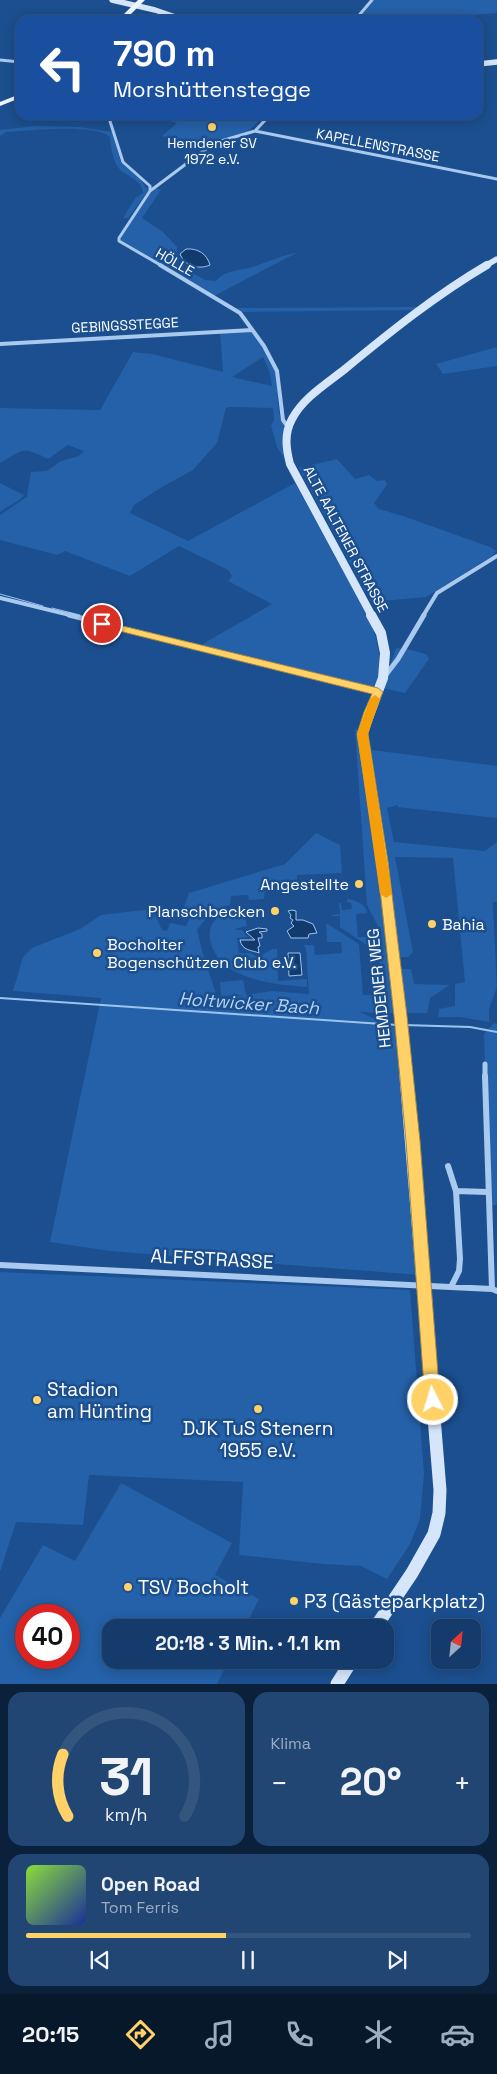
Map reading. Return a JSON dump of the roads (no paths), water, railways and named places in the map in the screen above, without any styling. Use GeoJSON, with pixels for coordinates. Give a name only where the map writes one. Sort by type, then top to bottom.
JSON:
{"type":"FeatureCollection","features":[{"type":"Feature","properties":{"kind":"main road"},"geometry":{"type":"LineString","coordinates":[[126,15],[142,0]]}},
{"type":"Feature","properties":{"kind":"main road"},"geometry":{"type":"LineString","coordinates":[[0,104],[15,98]]}},
{"type":"Feature","properties":{"kind":"street"},"geometry":{"type":"LineString","coordinates":[[112,0],[169,15]]}},
{"type":"Feature","properties":{"kind":"street"},"geometry":{"type":"LineString","coordinates":[[359,15],[372,0]]}},
{"type":"Feature","properties":{"kind":"street"},"geometry":{"type":"LineString","coordinates":[[0,60],[15,62]]}},
{"type":"Feature","properties":{"kind":"street"},"geometry":{"type":"LineString","coordinates":[[483,63],[497,62]]}},
{"type":"Feature","properties":{"kind":"street"},"geometry":{"type":"LineString","coordinates":[[110,120],[123,162],[150,186],[150,191],[214,143],[255,131],[265,120]]}},
{"type":"Feature","properties":{"kind":"street","name":"KAPELLENSTRASSE"},"geometry":{"type":"LineString","coordinates":[[255,131],[497,179]]}},
{"type":"Feature","properties":{"kind":"street","name":"HÖLLE"},"geometry":{"type":"LineString","coordinates":[[150,191],[130,220],[119,241],[240,313],[264,346],[277,371],[283,420],[288,427]]}},
{"type":"Feature","properties":{"kind":"street"},"geometry":{"type":"LineString","coordinates":[[288,427],[294,416],[308,400],[398,326],[497,259]]}},
{"type":"Feature","properties":{"kind":"street","name":"GEBINGSSTEGGE"},"geometry":{"type":"LineString","coordinates":[[0,344],[252,330]]}},
{"type":"Feature","properties":{"kind":"street","name":"ALTE AALTENER STRASSE"},"geometry":{"type":"LineString","coordinates":[[288,427],[287,440],[290,464],[382,633],[385,653],[383,678],[378,692]]}},
{"type":"Feature","properties":{"kind":"street"},"geometry":{"type":"LineString","coordinates":[[383,678],[398,659],[437,593],[497,556]]}},
{"type":"Feature","properties":{"kind":"street"},"geometry":{"type":"LineString","coordinates":[[0,598],[378,692]]}},
{"type":"Feature","properties":{"kind":"street","name":"HEMDENER WEG"},"geometry":{"type":"LineString","coordinates":[[378,692],[362,734],[382,862],[402,1033],[413,1141],[440,1490],[439,1514],[434,1534],[412,1573],[381,1619]]}},
{"type":"Feature","properties":{"kind":"street"},"geometry":{"type":"LineString","coordinates":[[423,1285],[494,1290],[487,1192],[485,1064]]}},
{"type":"Feature","properties":{"kind":"street"},"geometry":{"type":"LineString","coordinates":[[448,1166],[456,1191],[460,1259],[459,1271],[451,1287]]}},
{"type":"Feature","properties":{"kind":"street"},"geometry":{"type":"LineString","coordinates":[[456,1191],[487,1192]]}},
{"type":"Feature","properties":{"kind":"street","name":"ALFFSTRASSE"},"geometry":{"type":"LineString","coordinates":[[0,1265],[423,1285]]}},
{"type":"Feature","properties":{"kind":"street","name":"HEMDENER WEG"},"geometry":{"type":"LineString","coordinates":[[375,1619],[394,1588],[434,1534]]}},
{"type":"Feature","properties":{"kind":"street"},"geometry":{"type":"LineString","coordinates":[[337,1684],[346,1669]]}},
{"type":"Feature","properties":{"kind":"waterway"},"geometry":{"type":"LineString","coordinates":[[0,594],[43,606]]}},
{"type":"Feature","properties":{"kind":"waterway"},"geometry":{"type":"LineString","coordinates":[[52,608],[80,615]]}},
{"type":"Feature","properties":{"kind":"waterway","name":"Holtwicker Bach"},"geometry":{"type":"LineString","coordinates":[[0,998],[397,1025]]}},
{"type":"Feature","properties":{"kind":"waterway","name":"Holtwicker Bach"},"geometry":{"type":"LineString","coordinates":[[404,1025],[470,1027],[497,1032]]}},
{"type":"Feature","properties":{"kind":"place","name":"Hemdener SV 1972 e.V."},"geometry":{"type":"Point","coordinates":[212,127]}},
{"type":"Feature","properties":{"kind":"place","name":"Angestellte"},"geometry":{"type":"Point","coordinates":[359,884]}},
{"type":"Feature","properties":{"kind":"place","name":"Planschbecken"},"geometry":{"type":"Point","coordinates":[275,911]}},
{"type":"Feature","properties":{"kind":"place","name":"Bahia"},"geometry":{"type":"Point","coordinates":[432,924]}},
{"type":"Feature","properties":{"kind":"place","name":"Bocholter Bogenschützen Club e.V."},"geometry":{"type":"Point","coordinates":[97,953]}},
{"type":"Feature","properties":{"kind":"place","name":"Stadion am Hünting"},"geometry":{"type":"Point","coordinates":[37,1400]}},
{"type":"Feature","properties":{"kind":"place","name":"DJK TuS Stenern 1955 e.V."},"geometry":{"type":"Point","coordinates":[258,1409]}},
{"type":"Feature","properties":{"kind":"place","name":"TSV Bocholt"},"geometry":{"type":"Point","coordinates":[128,1587]}},
{"type":"Feature","properties":{"kind":"place","name":"P3 (Gästeparkplatz)"},"geometry":{"type":"Point","coordinates":[294,1601]}}]}
